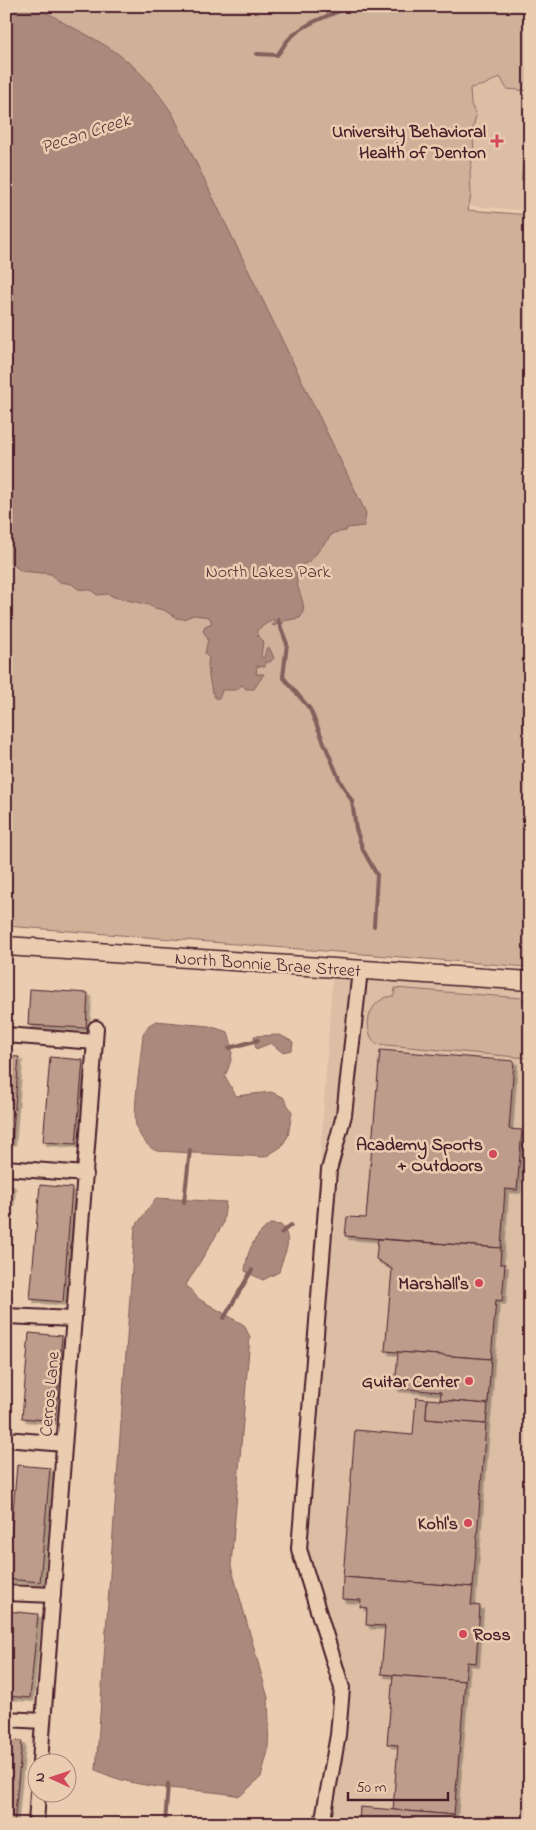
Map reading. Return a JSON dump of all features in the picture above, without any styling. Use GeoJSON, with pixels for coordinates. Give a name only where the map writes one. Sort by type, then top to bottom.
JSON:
{"type":"FeatureCollection","features":[{"type":"Feature","properties":{"kind":"main road","name":"North Bonnie Brae Street"},"geometry":{"type":"LineString","coordinates":[[6,946],[530,981]]}},
{"type":"Feature","properties":{"kind":"street"},"geometry":{"type":"LineString","coordinates":[[322,1824],[338,1735],[342,1688],[299,1549],[329,1170],[344,1115],[360,970]]}},
{"type":"Feature","properties":{"kind":"street","name":"Cerros Lane"},"geometry":{"type":"LineString","coordinates":[[6,1035],[95,1035],[86,1174],[41,1752]]}},
{"type":"Feature","properties":{"kind":"street"},"geometry":{"type":"LineString","coordinates":[[6,1168],[86,1174]]}},
{"type":"Feature","properties":{"kind":"street"},"geometry":{"type":"LineString","coordinates":[[6,1316],[74,1320]]}},
{"type":"Feature","properties":{"kind":"street"},"geometry":{"type":"LineString","coordinates":[[6,1439],[64,1444]]}},
{"type":"Feature","properties":{"kind":"street"},"geometry":{"type":"LineString","coordinates":[[6,1593],[53,1596]]}},
{"type":"Feature","properties":{"kind":"street"},"geometry":{"type":"LineString","coordinates":[[6,1719],[43,1721]]}},
{"type":"Feature","properties":{"kind":"street"},"geometry":{"type":"LineString","coordinates":[[36,1824],[37,1802]]}},
{"type":"Feature","properties":{"kind":"shaded area","name":"University Behavioral Health of Denton"},"geometry":{"type":"Polygon","coordinates":[[[470,73],[530,78],[530,211],[459,205],[470,73]]]}},
{"type":"Feature","properties":{"kind":"shaded area"},"geometry":{"type":"Polygon","coordinates":[[[333,968],[530,987],[530,1824],[318,1824],[336,1728],[331,1670],[293,1556],[333,968]]]}},
{"type":"Feature","properties":{"kind":"green space","name":"North Lakes Park"},"geometry":{"type":"Polygon","coordinates":[[[6,6],[530,6],[530,91],[507,89],[500,77],[484,85],[470,88],[471,104],[476,116],[472,131],[474,149],[470,172],[471,195],[468,210],[530,215],[530,937],[528,967],[6,926],[6,6]]]}},
{"type":"Feature","properties":{"kind":"green space"},"geometry":{"type":"Polygon","coordinates":[[[395,988],[521,998],[530,1004],[528,1058],[376,1044],[371,1037],[369,1029],[370,1014],[379,1002],[394,996],[395,988]]]}},
{"type":"Feature","properties":{"kind":"water"},"geometry":{"type":"Polygon","coordinates":[[[6,6],[34,6],[42,10],[41,12],[98,41],[125,59],[149,82],[160,96],[172,113],[366,513],[364,526],[347,528],[346,531],[333,533],[310,561],[300,566],[297,580],[303,612],[300,618],[283,621],[283,624],[278,623],[275,626],[272,625],[273,619],[257,630],[257,635],[263,641],[261,657],[264,658],[266,649],[269,647],[274,658],[270,662],[265,662],[265,667],[257,666],[256,674],[264,674],[254,689],[246,689],[242,685],[236,690],[222,690],[220,697],[216,699],[210,680],[209,658],[205,654],[208,639],[203,631],[205,626],[212,623],[209,617],[194,615],[183,619],[176,618],[164,610],[149,605],[108,594],[97,595],[91,590],[78,589],[72,584],[60,582],[51,574],[21,571],[6,559],[6,6]]]}},
{"type":"Feature","properties":{"kind":"water"},"geometry":{"type":"Polygon","coordinates":[[[156,1021],[209,1026],[228,1032],[232,1054],[225,1076],[236,1096],[271,1092],[283,1097],[292,1112],[288,1136],[281,1147],[265,1157],[157,1151],[148,1145],[137,1129],[135,1112],[143,1034],[149,1025],[156,1021]]]}},
{"type":"Feature","properties":{"kind":"water"},"geometry":{"type":"Polygon","coordinates":[[[280,1035],[293,1042],[292,1050],[282,1052],[271,1043],[256,1049],[254,1036],[280,1035]]]}},
{"type":"Feature","properties":{"kind":"water"},"geometry":{"type":"Polygon","coordinates":[[[156,1198],[226,1202],[223,1224],[186,1285],[199,1299],[244,1325],[250,1337],[231,1566],[268,1698],[269,1722],[268,1751],[261,1777],[240,1796],[148,1786],[113,1777],[96,1770],[135,1227],[156,1198]]]}},
{"type":"Feature","properties":{"kind":"water"},"geometry":{"type":"Polygon","coordinates":[[[270,1224],[281,1225],[288,1242],[279,1272],[263,1280],[245,1271],[252,1244],[270,1224]]]}},
{"type":"Feature","properties":{"kind":"building"},"geometry":{"type":"Polygon","coordinates":[[[524,145],[530,146],[530,181],[522,180],[524,145]]]}},
{"type":"Feature","properties":{"kind":"building"},"geometry":{"type":"Polygon","coordinates":[[[30,989],[88,993],[86,1028],[28,1025],[30,989]]]}},
{"type":"Feature","properties":{"kind":"building"},"geometry":{"type":"Polygon","coordinates":[[[380,1050],[514,1061],[509,1129],[522,1130],[517,1190],[505,1189],[501,1248],[345,1236],[347,1217],[366,1218],[380,1050]]]}},
{"type":"Feature","properties":{"kind":"building"},"geometry":{"type":"Polygon","coordinates":[[[6,1056],[19,1057],[12,1142],[6,1141],[6,1056]]]}},
{"type":"Feature","properties":{"kind":"building"},"geometry":{"type":"Polygon","coordinates":[[[50,1057],[83,1060],[76,1144],[43,1142],[50,1057]]]}},
{"type":"Feature","properties":{"kind":"building"},"geometry":{"type":"Polygon","coordinates":[[[6,1183],[12,1184],[6,1250],[6,1183]]]}},
{"type":"Feature","properties":{"kind":"building"},"geometry":{"type":"Polygon","coordinates":[[[40,1185],[72,1188],[63,1302],[30,1299],[40,1185]]]}},
{"type":"Feature","properties":{"kind":"building"},"geometry":{"type":"Polygon","coordinates":[[[378,1239],[501,1248],[500,1264],[505,1264],[502,1301],[496,1300],[491,1359],[385,1351],[392,1269],[376,1259],[378,1239]]]}},
{"type":"Feature","properties":{"kind":"building"},"geometry":{"type":"Polygon","coordinates":[[[29,1333],[62,1336],[55,1421],[22,1418],[29,1333]]]}},
{"type":"Feature","properties":{"kind":"building"},"geometry":{"type":"Polygon","coordinates":[[[398,1352],[491,1359],[488,1404],[440,1400],[441,1392],[395,1388],[398,1352]]]}},
{"type":"Feature","properties":{"kind":"building"},"geometry":{"type":"Polygon","coordinates":[[[416,1398],[427,1399],[426,1419],[486,1424],[473,1587],[343,1577],[355,1430],[413,1435],[416,1398]]]}},
{"type":"Feature","properties":{"kind":"building"},"geometry":{"type":"Polygon","coordinates":[[[427,1399],[488,1404],[486,1424],[426,1419],[427,1399]]]}},
{"type":"Feature","properties":{"kind":"building"},"geometry":{"type":"Polygon","coordinates":[[[17,1465],[50,1468],[40,1582],[7,1579],[17,1465]]]}},
{"type":"Feature","properties":{"kind":"building"},"geometry":{"type":"Polygon","coordinates":[[[343,1577],[473,1587],[471,1605],[480,1606],[476,1663],[467,1662],[465,1681],[381,1674],[385,1626],[366,1625],[367,1608],[360,1607],[361,1600],[342,1599],[343,1577]]]}},
{"type":"Feature","properties":{"kind":"building"},"geometry":{"type":"Polygon","coordinates":[[[6,1611],[38,1614],[30,1698],[6,1696],[6,1611]]]}},
{"type":"Feature","properties":{"kind":"building"},"geometry":{"type":"Polygon","coordinates":[[[393,1675],[465,1681],[454,1815],[393,1810],[398,1745],[387,1744],[393,1675]]]}},
{"type":"Feature","properties":{"kind":"building"},"geometry":{"type":"Polygon","coordinates":[[[6,1740],[22,1741],[14,1824],[6,1824],[6,1740]]]}},
{"type":"Feature","properties":{"kind":"building"},"geometry":{"type":"Polygon","coordinates":[[[360,1807],[454,1815],[454,1824],[359,1824],[360,1807]]]}},
{"type":"Feature","properties":{"kind":"waterway","name":"Pecan Creek"},"geometry":{"type":"LineString","coordinates":[[257,54],[277,55],[289,39],[298,31],[351,6]]}},
{"type":"Feature","properties":{"kind":"waterway"},"geometry":{"type":"LineString","coordinates":[[278,620],[287,644],[283,677],[310,709],[340,781],[352,801],[356,829],[363,850],[377,875],[374,926]]}},
{"type":"Feature","properties":{"kind":"waterway"},"geometry":{"type":"LineString","coordinates":[[229,1048],[258,1040]]}},
{"type":"Feature","properties":{"kind":"waterway"},"geometry":{"type":"LineString","coordinates":[[184,1202],[190,1150]]}},
{"type":"Feature","properties":{"kind":"waterway"},"geometry":{"type":"LineString","coordinates":[[281,1233],[291,1225]]}},
{"type":"Feature","properties":{"kind":"waterway"},"geometry":{"type":"LineString","coordinates":[[224,1318],[252,1270]]}},
{"type":"Feature","properties":{"kind":"waterway"},"geometry":{"type":"LineString","coordinates":[[165,1824],[168,1784]]}},
{"type":"Feature","properties":{"kind":"place","name":"University Behavioral Health of Denton"},"geometry":{"type":"Point","coordinates":[497,141]}},
{"type":"Feature","properties":{"kind":"place","name":"Academy Sports + Outdoors"},"geometry":{"type":"Point","coordinates":[493,1154]}},
{"type":"Feature","properties":{"kind":"place","name":"Marshall's"},"geometry":{"type":"Point","coordinates":[479,1283]}},
{"type":"Feature","properties":{"kind":"place","name":"Guitar Center"},"geometry":{"type":"Point","coordinates":[469,1381]}},
{"type":"Feature","properties":{"kind":"place","name":"Kohl's"},"geometry":{"type":"Point","coordinates":[468,1523]}},
{"type":"Feature","properties":{"kind":"place","name":"Ross"},"geometry":{"type":"Point","coordinates":[463,1634]}}]}
